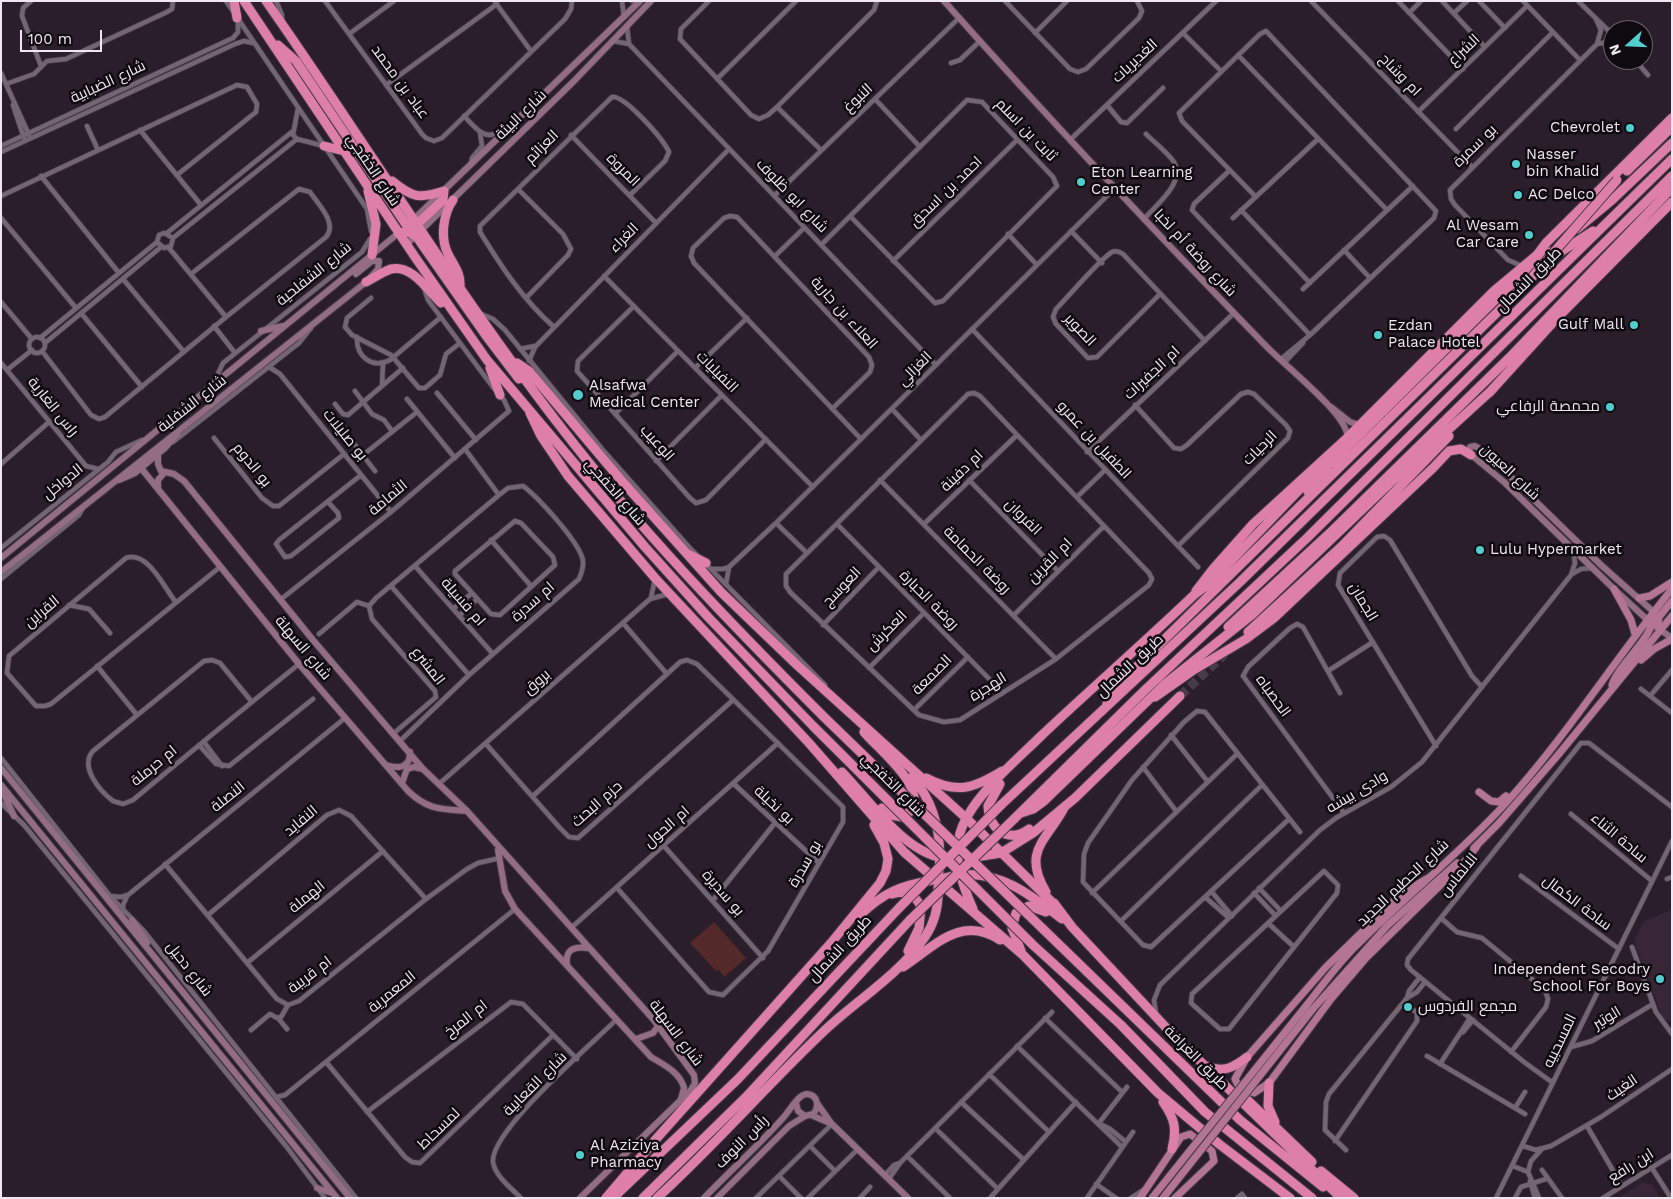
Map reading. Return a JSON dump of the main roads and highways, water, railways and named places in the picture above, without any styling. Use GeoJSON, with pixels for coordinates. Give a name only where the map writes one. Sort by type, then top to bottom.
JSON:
{"type":"FeatureCollection","features":[{"type":"Feature","properties":{"kind":"highway"},"geometry":{"type":"LineString","coordinates":[[234,1],[237,18]]}},
{"type":"Feature","properties":{"kind":"highway","name":"شارع الخفجي"},"geometry":{"type":"LineString","coordinates":[[244,1],[454,316],[530,413],[702,610],[814,727],[1033,945]]}},
{"type":"Feature","properties":{"kind":"highway","name":"شارع الخفجي"},"geometry":{"type":"LineString","coordinates":[[266,1],[384,174],[414,228],[460,287],[560,427],[674,562],[744,637],[1043,929]]}},
{"type":"Feature","properties":{"kind":"highway"},"geometry":{"type":"LineString","coordinates":[[269,37],[296,61],[414,228],[486,337],[543,409],[560,427]]}},
{"type":"Feature","properties":{"kind":"highway"},"geometry":{"type":"LineString","coordinates":[[1195,594],[1213,569],[1253,524],[1360,425],[1494,291],[1537,255],[1546,242],[1672,118]]}},
{"type":"Feature","properties":{"kind":"highway"},"geometry":{"type":"LineString","coordinates":[[1104,708],[1115,688],[1268,539],[1525,280],[1599,199],[1672,127]]}},
{"type":"Feature","properties":{"kind":"highway"},"geometry":{"type":"LineString","coordinates":[[975,914],[960,875],[957,859],[960,832],[966,818],[977,802],[1020,757],[1195,594],[1210,583],[1288,501],[1672,143]]}},
{"type":"Feature","properties":{"kind":"highway"},"geometry":{"type":"LineString","coordinates":[[324,146],[344,151]]}},
{"type":"Feature","properties":{"kind":"highway","name":"طريق الشمال"},"geometry":{"type":"LineString","coordinates":[[613,1198],[738,1079],[899,908],[1001,805],[1246,576],[1672,159]]}},
{"type":"Feature","properties":{"kind":"highway"},"geometry":{"type":"LineString","coordinates":[[384,174],[414,196],[423,197],[444,191],[443,200],[414,228],[406,245]]}},
{"type":"Feature","properties":{"kind":"highway","name":"طريق الشمال"},"geometry":{"type":"LineString","coordinates":[[643,1198],[746,1097],[910,920],[1146,689],[1307,538],[1672,176]]}},
{"type":"Feature","properties":{"kind":"highway"},"geometry":{"type":"LineString","coordinates":[[366,184],[376,224],[372,255]]}},
{"type":"Feature","properties":{"kind":"highway"},"geometry":{"type":"LineString","coordinates":[[1227,628],[1540,327],[1580,282],[1672,188]]}},
{"type":"Feature","properties":{"kind":"highway"},"geometry":{"type":"LineString","coordinates":[[452,200],[445,216],[444,242],[448,254],[459,273],[460,287]]}},
{"type":"Feature","properties":{"kind":"highway"},"geometry":{"type":"LineString","coordinates":[[1248,632],[1352,536],[1430,457],[1558,317],[1672,202]]}},
{"type":"Feature","properties":{"kind":"highway"},"geometry":{"type":"LineString","coordinates":[[1546,242],[1554,242],[1574,226],[1598,212]]}},
{"type":"Feature","properties":{"kind":"highway"},"geometry":{"type":"LineString","coordinates":[[1525,280],[1608,222]]}},
{"type":"Feature","properties":{"kind":"highway"},"geometry":{"type":"LineString","coordinates":[[398,233],[414,228]]}},
{"type":"Feature","properties":{"kind":"highway"},"geometry":{"type":"LineString","coordinates":[[366,282],[389,270],[401,269],[412,274],[454,316]]}},
{"type":"Feature","properties":{"kind":"highway"},"geometry":{"type":"LineString","coordinates":[[487,360],[500,395]]}},
{"type":"Feature","properties":{"kind":"highway"},"geometry":{"type":"LineString","coordinates":[[513,360],[529,371],[721,592],[913,772],[966,818],[1056,906]]}},
{"type":"Feature","properties":{"kind":"highway"},"geometry":{"type":"LineString","coordinates":[[1016,816],[1033,809],[1044,801],[1174,675],[1253,614],[1390,483],[1493,389]]}},
{"type":"Feature","properties":{"kind":"highway"},"geometry":{"type":"LineString","coordinates":[[530,413],[541,436],[568,476],[669,594],[809,742],[900,848],[1023,955],[1158,1093],[1219,1144],[1290,1198]]}},
{"type":"Feature","properties":{"kind":"highway"},"geometry":{"type":"LineString","coordinates":[[1390,483],[1420,444]]}},
{"type":"Feature","properties":{"kind":"highway"},"geometry":{"type":"LineString","coordinates":[[1320,540],[1390,464],[1397,448]]}},
{"type":"Feature","properties":{"kind":"highway"},"geometry":{"type":"LineString","coordinates":[[1150,699],[1165,692],[1192,671],[1246,639],[1274,618],[1449,451],[1461,449],[1471,455]]}},
{"type":"Feature","properties":{"kind":"highway"},"geometry":{"type":"LineString","coordinates":[[1268,539],[1273,529],[1322,477],[1330,463]]}},
{"type":"Feature","properties":{"kind":"highway"},"geometry":{"type":"LineString","coordinates":[[683,550],[708,566]]}},
{"type":"Feature","properties":{"kind":"highway"},"geometry":{"type":"LineString","coordinates":[[809,742],[821,750],[910,843],[940,858],[981,857],[1001,853],[1020,843],[1065,806],[1180,696]]}},
{"type":"Feature","properties":{"kind":"highway"},"geometry":{"type":"LineString","coordinates":[[1160,714],[1166,698]]}},
{"type":"Feature","properties":{"kind":"highway"},"geometry":{"type":"LineString","coordinates":[[841,704],[869,738],[903,774],[914,795],[914,803],[909,813],[899,817],[891,815],[865,796]]}},
{"type":"Feature","properties":{"kind":"highway"},"geometry":{"type":"LineString","coordinates":[[606,1198],[831,944],[880,884],[886,871],[888,859],[886,846],[876,828],[809,742]]}},
{"type":"Feature","properties":{"kind":"highway"},"geometry":{"type":"LineString","coordinates":[[882,742],[923,789],[938,828],[940,858],[938,906],[932,924],[920,944],[894,972]]}},
{"type":"Feature","properties":{"kind":"highway"},"geometry":{"type":"LineString","coordinates":[[913,772],[946,787],[964,788],[983,782],[1020,757]]}},
{"type":"Feature","properties":{"kind":"highway"},"geometry":{"type":"LineString","coordinates":[[1020,757],[989,800],[988,812],[996,828],[1005,834],[1018,836],[1052,812],[1065,806]]}},
{"type":"Feature","properties":{"kind":"highway"},"geometry":{"type":"LineString","coordinates":[[1065,806],[1058,820],[1040,842],[1036,856],[1038,875],[1056,906],[1072,927],[1158,1020],[1341,1198]]}},
{"type":"Feature","properties":{"kind":"highway"},"geometry":{"type":"LineString","coordinates":[[831,944],[878,899],[899,887],[960,875],[989,876],[1012,885],[1031,895],[1072,927]]}},
{"type":"Feature","properties":{"kind":"highway"},"geometry":{"type":"LineString","coordinates":[[878,899],[894,893],[906,893],[917,900],[921,907],[921,920],[916,937],[894,972]]}},
{"type":"Feature","properties":{"kind":"highway"},"geometry":{"type":"LineString","coordinates":[[1023,955],[1012,928],[1016,913],[1022,908],[1037,907],[1072,927]]}},
{"type":"Feature","properties":{"kind":"highway","name":"طريق الغرافة"},"geometry":{"type":"LineString","coordinates":[[1043,929],[1240,1120],[1336,1198]]}},
{"type":"Feature","properties":{"kind":"highway"},"geometry":{"type":"LineString","coordinates":[[657,1198],[786,1066],[835,1020],[894,972],[944,938],[962,931],[976,931],[988,934],[1023,955]]}},
{"type":"Feature","properties":{"kind":"highway","name":"طريق الغرافة"},"geometry":{"type":"LineString","coordinates":[[1033,945],[1122,1025],[1205,1112],[1312,1198]]}},
{"type":"Feature","properties":{"kind":"highway"},"geometry":{"type":"LineString","coordinates":[[1204,1065],[1219,1071],[1227,1070],[1246,1057]]}},
{"type":"Feature","properties":{"kind":"highway"},"geometry":{"type":"LineString","coordinates":[[1215,1076],[1225,1079],[1281,1130],[1328,1177],[1354,1198]]}},
{"type":"Feature","properties":{"kind":"highway"},"geometry":{"type":"LineString","coordinates":[[1270,1083],[1268,1106],[1281,1130]]}},
{"type":"Feature","properties":{"kind":"highway"},"geometry":{"type":"LineString","coordinates":[[1158,1093],[1175,1122],[1176,1132],[1172,1149]]}},
{"type":"Feature","properties":{"kind":"main road"},"geometry":{"type":"LineString","coordinates":[[1639,598],[1650,596],[1672,582]]}},
{"type":"Feature","properties":{"kind":"main road"},"geometry":{"type":"LineString","coordinates":[[1614,589],[1630,618],[1635,634]]}},
{"type":"Feature","properties":{"kind":"main road","name":"شارع الحطيم الجديد"},"geometry":{"type":"LineString","coordinates":[[1163,1198],[1355,947],[1483,827],[1541,763],[1579,714],[1635,634],[1647,619],[1656,614],[1672,589]]}},
{"type":"Feature","properties":{"kind":"main road"},"geometry":{"type":"LineString","coordinates":[[1611,690],[1619,670],[1653,625],[1656,614],[1672,601]]}},
{"type":"Feature","properties":{"kind":"main road"},"geometry":{"type":"LineString","coordinates":[[1656,614],[1660,630]]}},
{"type":"Feature","properties":{"kind":"main road","name":"شارع الحطيم الجديد"},"geometry":{"type":"LineString","coordinates":[[1152,1198],[1309,1008],[1387,926],[1477,846],[1511,810],[1660,630],[1669,626],[1672,616]]}},
{"type":"Feature","properties":{"kind":"main road"},"geometry":{"type":"LineString","coordinates":[[1628,669],[1654,649],[1672,639]]}},
{"type":"Feature","properties":{"kind":"main road"},"geometry":{"type":"LineString","coordinates":[[1480,792],[1491,801],[1499,802],[1528,771],[1541,763]]}},
{"type":"Feature","properties":{"kind":"main road"},"geometry":{"type":"LineString","coordinates":[[1428,878],[1407,890],[1381,912],[1326,967],[1246,1057],[1236,1073],[1235,1079],[1238,1087],[1244,1091],[1254,1093],[1270,1083],[1331,999],[1360,965],[1467,859],[1477,846]]}},
{"type":"Feature","properties":{"kind":"main road"},"geometry":{"type":"LineString","coordinates":[[1140,1198],[1182,1136],[1190,1134],[1212,1151],[1214,1157],[1212,1165],[1175,1198]]}},
{"type":"Feature","properties":{"kind":"tunnel"},"geometry":{"type":"LineString","coordinates":[[1180,696],[1225,654]]}},
{"type":"Feature","properties":{"kind":"place","name":"Chevrolet"},"geometry":{"type":"Point","coordinates":[1630,128]}},
{"type":"Feature","properties":{"kind":"place","name":"Nasser bin Khalid"},"geometry":{"type":"Point","coordinates":[1516,164]}},
{"type":"Feature","properties":{"kind":"place","name":"Eton Learning Center"},"geometry":{"type":"Point","coordinates":[1081,182]}},
{"type":"Feature","properties":{"kind":"place","name":"AC Delco"},"geometry":{"type":"Point","coordinates":[1518,195]}},
{"type":"Feature","properties":{"kind":"place","name":"Al Wesam Car Care"},"geometry":{"type":"Point","coordinates":[1529,235]}},
{"type":"Feature","properties":{"kind":"place","name":"Gulf Mall"},"geometry":{"type":"Point","coordinates":[1634,325]}},
{"type":"Feature","properties":{"kind":"place","name":"Ezdan Palace Hotel"},"geometry":{"type":"Point","coordinates":[1378,335]}},
{"type":"Feature","properties":{"kind":"place","name":"Alsafwa Medical Center"},"geometry":{"type":"Point","coordinates":[578,395]}},
{"type":"Feature","properties":{"kind":"place","name":"محمصة الرفاعي"},"geometry":{"type":"Point","coordinates":[1610,407]}},
{"type":"Feature","properties":{"kind":"place","name":"Lulu Hypermarket"},"geometry":{"type":"Point","coordinates":[1480,550]}},
{"type":"Feature","properties":{"kind":"place","name":"Independent Secodry School For Boys"},"geometry":{"type":"Point","coordinates":[1660,979]}},
{"type":"Feature","properties":{"kind":"place","name":"مجمع الفردوس"},"geometry":{"type":"Point","coordinates":[1408,1007]}},
{"type":"Feature","properties":{"kind":"place","name":"Al Aziziya Pharmacy"},"geometry":{"type":"Point","coordinates":[580,1155]}}]}
